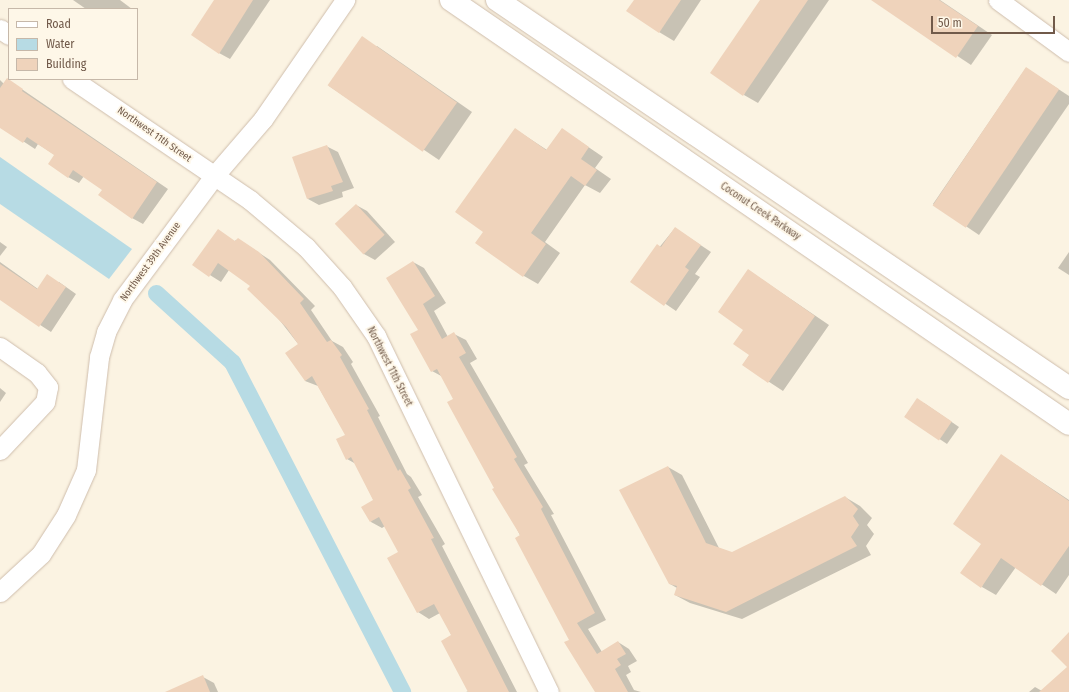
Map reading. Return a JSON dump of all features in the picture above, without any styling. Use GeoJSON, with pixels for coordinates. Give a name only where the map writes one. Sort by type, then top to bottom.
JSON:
{"type":"FeatureCollection","features":[{"type":"Feature","properties":{"kind":"main road","name":"Coconut Creek Parkway"},"geometry":{"type":"LineString","coordinates":[[451,0],[1069,424]]}},
{"type":"Feature","properties":{"kind":"main road"},"geometry":{"type":"LineString","coordinates":[[497,0],[1069,388]]}},
{"type":"Feature","properties":{"kind":"main road"},"geometry":{"type":"LineString","coordinates":[[765,214],[798,219],[930,310],[964,317]]}},
{"type":"Feature","properties":{"kind":"street","name":"Northwest 39th Avenue"},"geometry":{"type":"LineString","coordinates":[[0,592],[41,554],[66,515],[83,476],[99,357],[106,332],[122,300],[214,176],[263,119],[345,0]]}},
{"type":"Feature","properties":{"kind":"street"},"geometry":{"type":"LineString","coordinates":[[998,0],[1069,52]]}},
{"type":"Feature","properties":{"kind":"street","name":"Northwest 11th Street"},"geometry":{"type":"LineString","coordinates":[[73,80],[250,200],[306,247],[342,288],[376,336],[549,692]]}},
{"type":"Feature","properties":{"kind":"street"},"geometry":{"type":"LineString","coordinates":[[0,347],[36,373],[48,387],[45,402],[0,450]]}},
{"type":"Feature","properties":{"kind":"water"},"geometry":{"type":"Polygon","coordinates":[[[0,157],[132,249],[109,279],[0,204],[0,157]]]}},
{"type":"Feature","properties":{"kind":"building"},"geometry":{"type":"Polygon","coordinates":[[[214,0],[253,0],[219,54],[191,35],[214,0]]]}},
{"type":"Feature","properties":{"kind":"building"},"geometry":{"type":"Polygon","coordinates":[[[634,0],[681,0],[659,33],[626,11],[634,0]]]}},
{"type":"Feature","properties":{"kind":"building"},"geometry":{"type":"Polygon","coordinates":[[[760,0],[808,0],[743,96],[710,73],[760,0]]]}},
{"type":"Feature","properties":{"kind":"building"},"geometry":{"type":"Polygon","coordinates":[[[871,0],[939,0],[978,26],[956,58],[871,0]]]}},
{"type":"Feature","properties":{"kind":"building"},"geometry":{"type":"Polygon","coordinates":[[[362,36],[457,103],[423,152],[328,85],[362,36]]]}},
{"type":"Feature","properties":{"kind":"building"},"geometry":{"type":"Polygon","coordinates":[[[1026,67],[1059,89],[966,228],[933,205],[1026,67]]]}},
{"type":"Feature","properties":{"kind":"building"},"geometry":{"type":"Polygon","coordinates":[[[7,78],[23,89],[22,91],[157,182],[132,219],[98,195],[102,190],[73,170],[68,178],[48,164],[54,155],[27,137],[23,143],[0,128],[0,88],[7,78]]]}},
{"type":"Feature","properties":{"kind":"building"},"geometry":{"type":"Polygon","coordinates":[[[515,128],[546,150],[562,128],[589,147],[581,159],[597,170],[585,186],[571,176],[531,233],[546,244],[523,277],[475,243],[483,232],[455,212],[515,128]]]}},
{"type":"Feature","properties":{"kind":"building"},"geometry":{"type":"Polygon","coordinates":[[[327,145],[343,182],[331,186],[333,191],[307,199],[292,157],[327,145]]]}},
{"type":"Feature","properties":{"kind":"building"},"geometry":{"type":"Polygon","coordinates":[[[356,204],[385,235],[363,254],[335,224],[356,204]]]}},
{"type":"Feature","properties":{"kind":"building"},"geometry":{"type":"Polygon","coordinates":[[[675,227],[701,245],[685,267],[689,270],[664,306],[630,282],[657,244],[661,247],[675,227]]]}},
{"type":"Feature","properties":{"kind":"building"},"geometry":{"type":"Polygon","coordinates":[[[218,229],[235,241],[238,238],[259,252],[304,299],[300,303],[327,342],[331,340],[342,355],[340,357],[369,409],[367,410],[398,471],[400,469],[411,488],[408,490],[434,538],[431,539],[509,692],[468,692],[441,641],[451,635],[434,604],[417,613],[387,558],[398,552],[379,517],[370,522],[361,507],[373,500],[351,457],[346,460],[336,439],[345,435],[312,376],[305,381],[285,353],[298,344],[286,327],[247,289],[250,286],[218,263],[209,277],[192,265],[218,229]]]}},
{"type":"Feature","properties":{"kind":"building"},"geometry":{"type":"Polygon","coordinates":[[[413,261],[435,296],[423,304],[442,339],[454,332],[466,353],[459,357],[517,457],[514,459],[543,507],[541,509],[595,613],[577,623],[597,654],[618,641],[626,654],[617,659],[621,665],[615,669],[628,692],[595,692],[564,642],[569,640],[515,538],[520,535],[492,489],[494,488],[447,402],[453,399],[437,369],[431,372],[410,334],[418,330],[386,278],[413,261]]]}},
{"type":"Feature","properties":{"kind":"building"},"geometry":{"type":"Polygon","coordinates":[[[0,264],[37,289],[47,274],[66,287],[39,327],[0,300],[0,264]]]}},
{"type":"Feature","properties":{"kind":"building"},"geometry":{"type":"Polygon","coordinates":[[[748,269],[815,316],[768,383],[742,365],[749,355],[733,344],[743,330],[718,312],[748,269]]]}},
{"type":"Feature","properties":{"kind":"building"},"geometry":{"type":"Polygon","coordinates":[[[917,398],[952,421],[939,441],[904,417],[917,398]]]}},
{"type":"Feature","properties":{"kind":"building"},"geometry":{"type":"Polygon","coordinates":[[[1001,454],[1069,501],[1069,546],[1041,586],[1001,558],[981,588],[960,573],[981,544],[953,524],[1001,454]]]}},
{"type":"Feature","properties":{"kind":"building"},"geometry":{"type":"Polygon","coordinates":[[[668,466],[706,543],[732,552],[845,496],[858,509],[853,516],[859,525],[851,537],[857,546],[726,612],[674,595],[677,586],[669,584],[619,490],[668,466]]]}},
{"type":"Feature","properties":{"kind":"building"},"geometry":{"type":"Polygon","coordinates":[[[1069,632],[1069,692],[1039,692],[1067,667],[1051,651],[1069,632]]]}},
{"type":"Feature","properties":{"kind":"building"},"geometry":{"type":"Polygon","coordinates":[[[203,675],[210,692],[165,692],[203,675]]]}},
{"type":"Feature","properties":{"kind":"waterway"},"geometry":{"type":"LineString","coordinates":[[156,293],[232,362],[402,692]]}}]}
